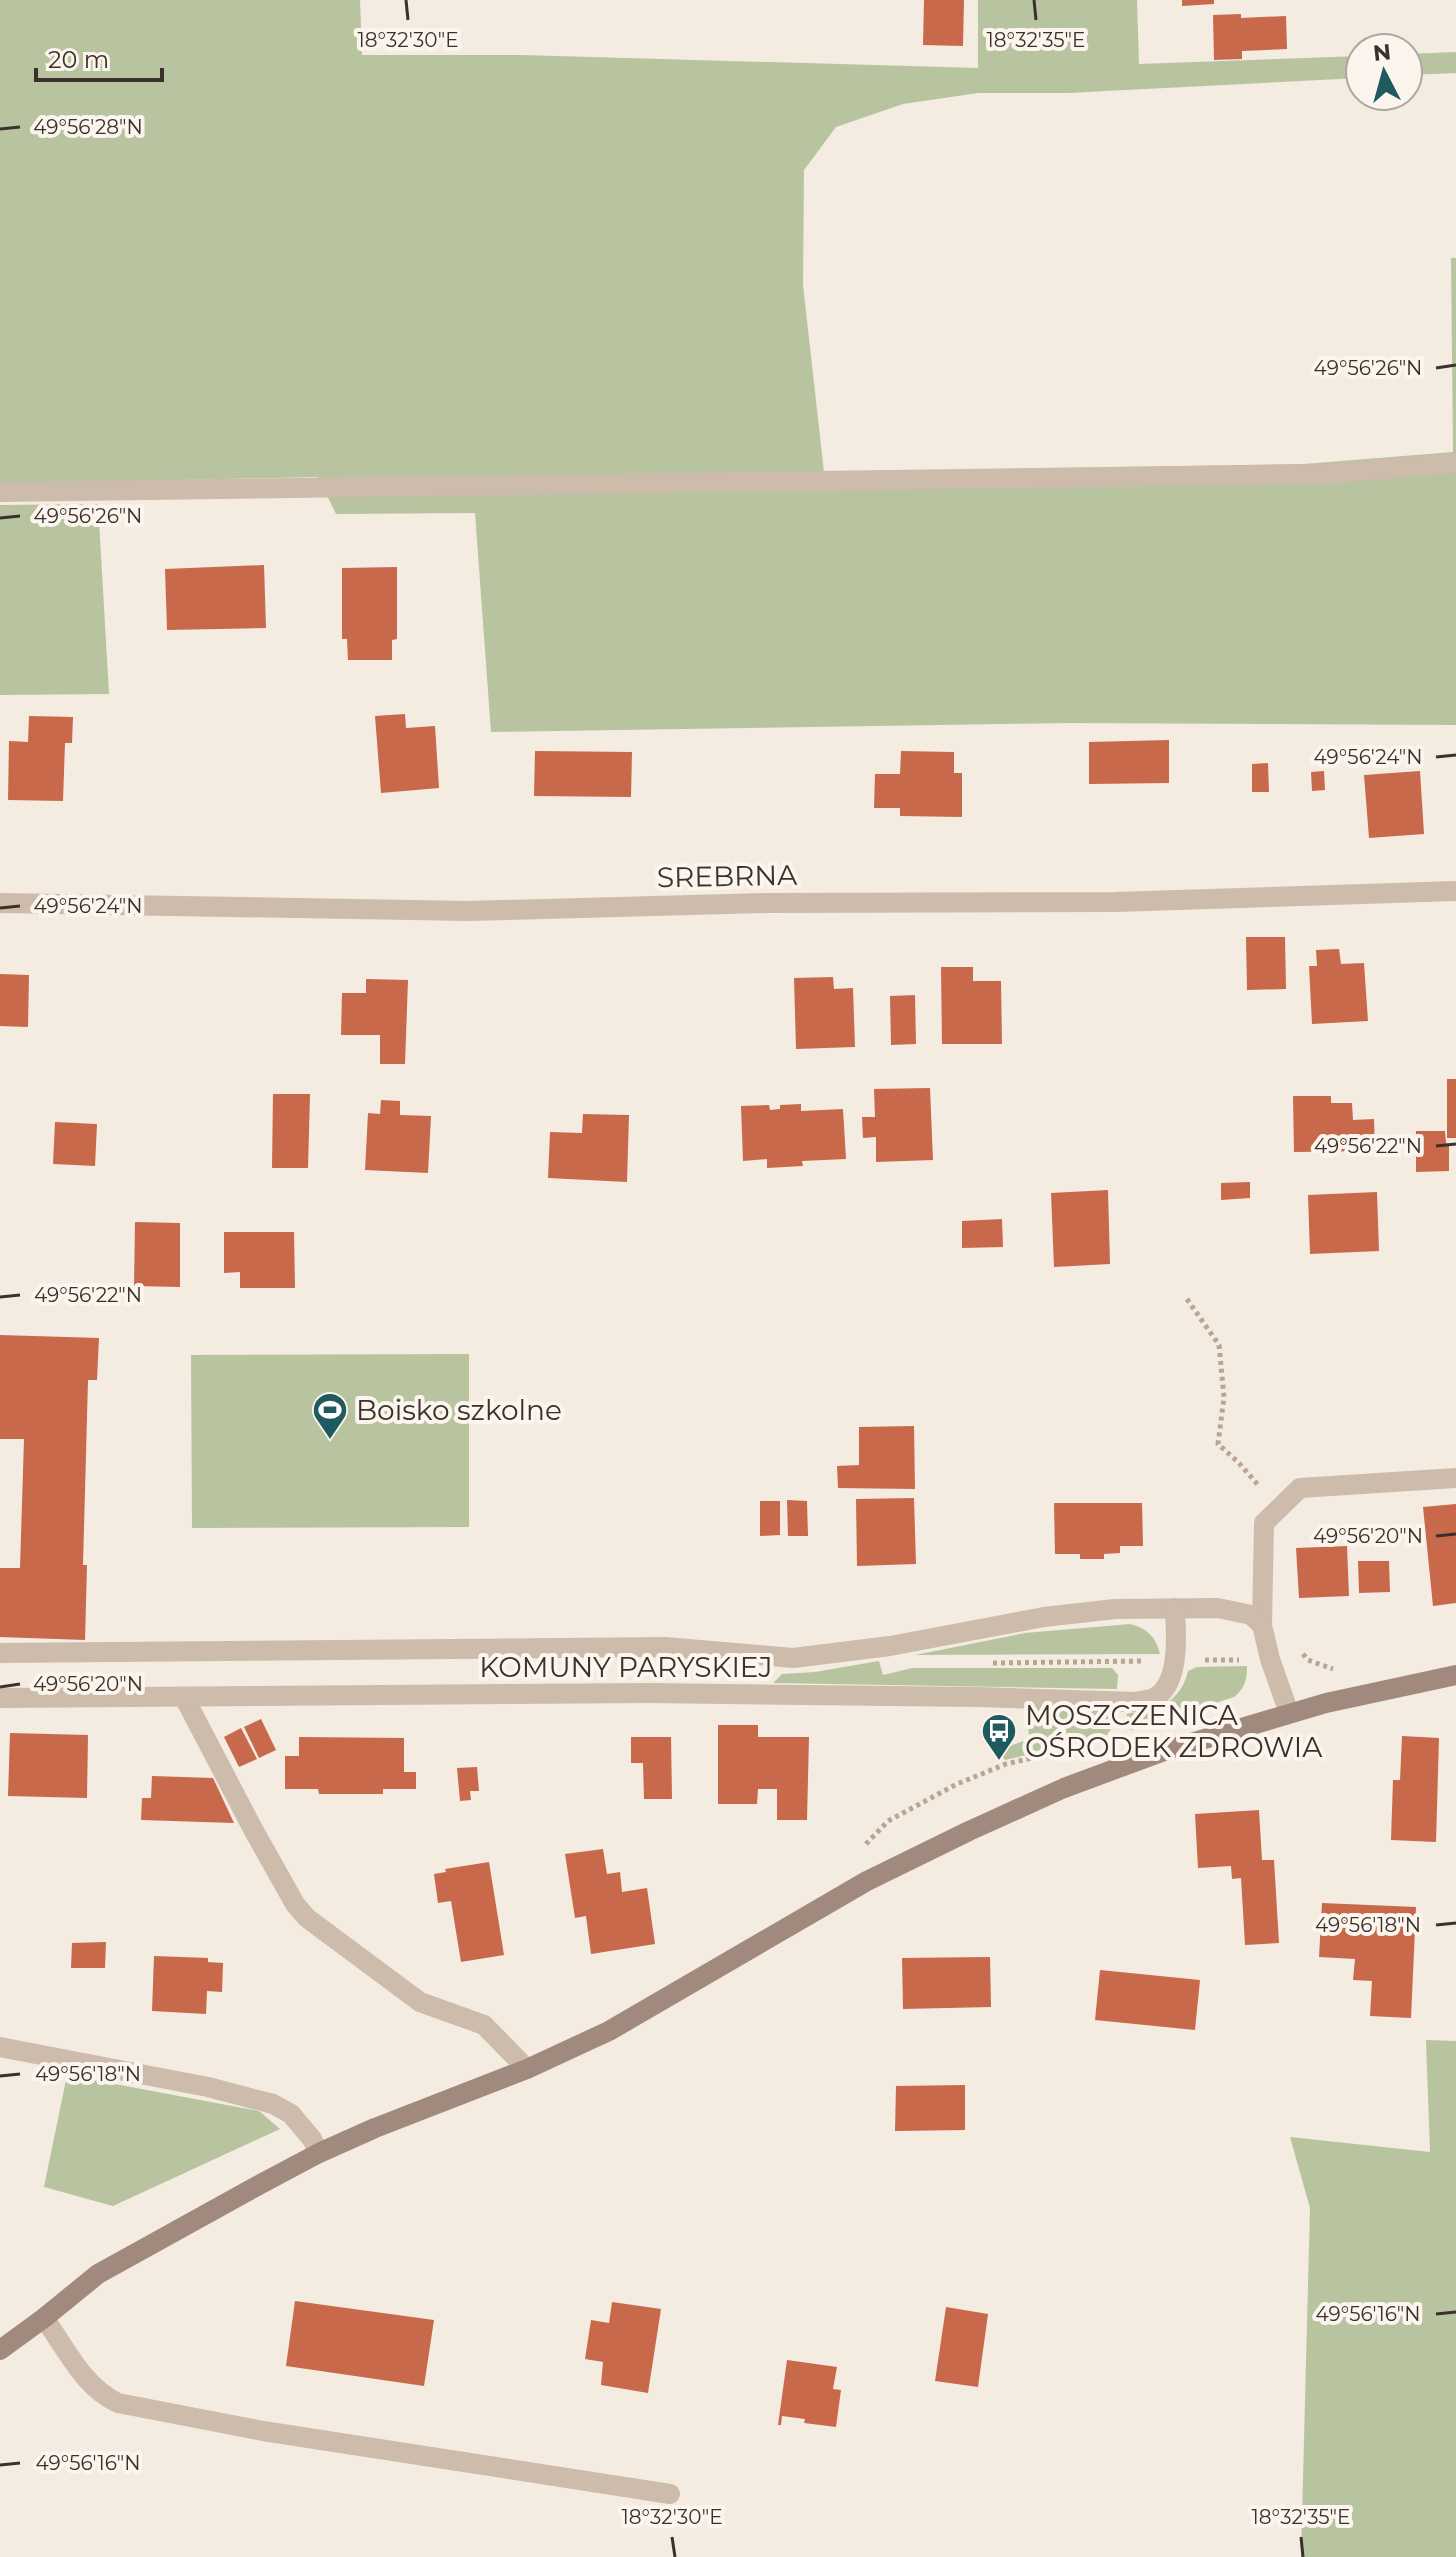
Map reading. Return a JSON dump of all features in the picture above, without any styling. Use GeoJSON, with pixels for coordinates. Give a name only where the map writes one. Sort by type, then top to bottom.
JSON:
{"type":"FeatureCollection","features":[{"type":"Feature","properties":{"kind":"street"},"geometry":{"type":"LineString","coordinates":[[0,492],[1324,474],[1456,463]]}},
{"type":"Feature","properties":{"kind":"street","name":"SREBRNA"},"geometry":{"type":"LineString","coordinates":[[0,903],[468,911],[767,903],[1115,902],[1456,891]]}},
{"type":"Feature","properties":{"kind":"street"},"geometry":{"type":"LineString","coordinates":[[1289,1713],[1262,1625],[1264,1523],[1300,1488],[1456,1478]]}},
{"type":"Feature","properties":{"kind":"street","name":"KOMUNY PARYSKIEJ"},"geometry":{"type":"LineString","coordinates":[[0,1698],[664,1693],[1135,1702],[1153,1698],[1163,1690],[1176,1660],[1175,1608]]}},
{"type":"Feature","properties":{"kind":"street"},"geometry":{"type":"LineString","coordinates":[[0,1653],[665,1647],[793,1658],[890,1646],[1044,1617],[1115,1609],[1238,1610],[1251,1615],[1262,1625]]}},
{"type":"Feature","properties":{"kind":"street"},"geometry":{"type":"LineString","coordinates":[[0,2350],[98,2274],[319,2153],[527,2069],[609,2031],[867,1881],[969,1831],[1064,1788],[1164,1751],[1340,1699],[1456,1675]]}},
{"type":"Feature","properties":{"kind":"street"},"geometry":{"type":"LineString","coordinates":[[184,1697],[254,1831],[295,1904],[307,1918],[420,2002],[484,2025],[527,2069]]}},
{"type":"Feature","properties":{"kind":"street"},"geometry":{"type":"LineString","coordinates":[[0,2047],[208,2087],[273,2104],[291,2114],[312,2139],[319,2153]]}},
{"type":"Feature","properties":{"kind":"street"},"geometry":{"type":"LineString","coordinates":[[44,2318],[83,2374],[103,2396],[118,2403],[263,2431],[670,2494]]}},
{"type":"Feature","properties":{"kind":"path"},"geometry":{"type":"LineString","coordinates":[[1187,1299],[1219,1345],[1224,1397],[1218,1444],[1239,1463],[1278,1509]]}},
{"type":"Feature","properties":{"kind":"path"},"geometry":{"type":"LineString","coordinates":[[991,1663],[1270,1659],[1293,1643],[1308,1660],[1340,1670]]}},
{"type":"Feature","properties":{"kind":"green space"},"geometry":{"type":"Polygon","coordinates":[[[0,0],[360,0],[362,55],[522,55],[978,68],[978,0],[1137,0],[1139,64],[1344,57],[1344,79],[1068,93],[978,93],[903,104],[836,127],[804,170],[803,285],[824,472],[1304,464],[1453,452],[1451,258],[1456,258],[1456,725],[1071,723],[491,732],[475,513],[336,514],[318,477],[0,484],[0,0]]]}},
{"type":"Feature","properties":{"kind":"green space"},"geometry":{"type":"Polygon","coordinates":[[[1456,52],[1456,73],[1424,74],[1424,53],[1456,52]]]}},
{"type":"Feature","properties":{"kind":"green space"},"geometry":{"type":"Polygon","coordinates":[[[98,504],[109,694],[0,695],[0,505],[98,504]]]}},
{"type":"Feature","properties":{"kind":"green space","name":"Boisko szkolne"},"geometry":{"type":"Polygon","coordinates":[[[469,1354],[469,1527],[192,1528],[191,1355],[469,1354]]]}},
{"type":"Feature","properties":{"kind":"green space"},"geometry":{"type":"Polygon","coordinates":[[[1130,1624],[1150,1634],[1160,1654],[915,1655],[1025,1633],[1130,1624]]]}},
{"type":"Feature","properties":{"kind":"green space"},"geometry":{"type":"Polygon","coordinates":[[[879,1661],[883,1675],[912,1668],[1112,1668],[1118,1675],[1117,1689],[773,1683],[782,1674],[815,1672],[879,1661]]]}},
{"type":"Feature","properties":{"kind":"green space"},"geometry":{"type":"Polygon","coordinates":[[[1247,1666],[1245,1683],[1234,1697],[1131,1730],[1126,1724],[1127,1713],[1158,1708],[1174,1697],[1188,1671],[1197,1667],[1247,1666]]]}},
{"type":"Feature","properties":{"kind":"green space"},"geometry":{"type":"Polygon","coordinates":[[[1029,1704],[1114,1712],[1111,1729],[1106,1736],[1005,1760],[999,1750],[1029,1739],[1029,1704]]]}},
{"type":"Feature","properties":{"kind":"green space"},"geometry":{"type":"Polygon","coordinates":[[[1426,2040],[1456,2041],[1456,2557],[1301,2557],[1310,2208],[1290,2137],[1430,2152],[1426,2040]]]}},
{"type":"Feature","properties":{"kind":"green space"},"geometry":{"type":"Polygon","coordinates":[[[67,2075],[259,2111],[280,2129],[113,2206],[44,2187],[67,2075]]]}},
{"type":"Feature","properties":{"kind":"building"},"geometry":{"type":"Polygon","coordinates":[[[924,0],[964,0],[963,46],[923,45],[924,0]]]}},
{"type":"Feature","properties":{"kind":"building"},"geometry":{"type":"Polygon","coordinates":[[[1182,0],[1214,0],[1214,4],[1182,6],[1182,0]]]}},
{"type":"Feature","properties":{"kind":"building"},"geometry":{"type":"Polygon","coordinates":[[[1241,14],[1241,18],[1286,16],[1287,49],[1242,51],[1242,59],[1214,60],[1213,15],[1241,14]]]}},
{"type":"Feature","properties":{"kind":"building"},"geometry":{"type":"Polygon","coordinates":[[[264,565],[266,628],[167,630],[165,569],[264,565]]]}},
{"type":"Feature","properties":{"kind":"building"},"geometry":{"type":"Polygon","coordinates":[[[397,567],[397,639],[392,640],[392,660],[348,660],[347,639],[342,639],[342,568],[397,567]]]}},
{"type":"Feature","properties":{"kind":"building"},"geometry":{"type":"Polygon","coordinates":[[[405,714],[406,728],[435,726],[439,788],[381,793],[375,716],[405,714]]]}},
{"type":"Feature","properties":{"kind":"building"},"geometry":{"type":"Polygon","coordinates":[[[29,716],[73,717],[72,743],[65,743],[63,801],[8,800],[9,741],[28,742],[29,716]]]}},
{"type":"Feature","properties":{"kind":"building"},"geometry":{"type":"Polygon","coordinates":[[[1169,740],[1169,783],[1089,784],[1089,742],[1169,740]]]}},
{"type":"Feature","properties":{"kind":"building"},"geometry":{"type":"Polygon","coordinates":[[[535,751],[632,752],[631,797],[534,796],[535,751]]]}},
{"type":"Feature","properties":{"kind":"building"},"geometry":{"type":"Polygon","coordinates":[[[901,751],[954,752],[954,773],[962,773],[962,817],[900,816],[900,808],[874,808],[875,774],[900,774],[901,751]]]}},
{"type":"Feature","properties":{"kind":"building"},"geometry":{"type":"Polygon","coordinates":[[[1268,763],[1269,792],[1252,792],[1252,764],[1268,763]]]}},
{"type":"Feature","properties":{"kind":"building"},"geometry":{"type":"Polygon","coordinates":[[[1324,771],[1325,790],[1312,791],[1311,772],[1324,771]]]}},
{"type":"Feature","properties":{"kind":"building"},"geometry":{"type":"Polygon","coordinates":[[[1420,771],[1424,834],[1369,838],[1364,775],[1420,771]]]}},
{"type":"Feature","properties":{"kind":"building"},"geometry":{"type":"Polygon","coordinates":[[[1246,937],[1285,937],[1286,989],[1247,990],[1246,937]]]}},
{"type":"Feature","properties":{"kind":"building"},"geometry":{"type":"Polygon","coordinates":[[[1339,949],[1341,964],[1364,963],[1368,1021],[1312,1024],[1309,966],[1317,966],[1316,950],[1339,949]]]}},
{"type":"Feature","properties":{"kind":"building"},"geometry":{"type":"Polygon","coordinates":[[[941,967],[973,967],[973,981],[1001,981],[1002,1044],[942,1044],[941,967]]]}},
{"type":"Feature","properties":{"kind":"building"},"geometry":{"type":"Polygon","coordinates":[[[0,974],[29,975],[28,1027],[0,1026],[0,974]]]}},
{"type":"Feature","properties":{"kind":"building"},"geometry":{"type":"Polygon","coordinates":[[[833,977],[834,989],[853,988],[855,1047],[796,1049],[794,978],[833,977]]]}},
{"type":"Feature","properties":{"kind":"building"},"geometry":{"type":"Polygon","coordinates":[[[366,979],[408,980],[405,1064],[380,1064],[380,1035],[341,1035],[342,993],[366,993],[366,979]]]}},
{"type":"Feature","properties":{"kind":"building"},"geometry":{"type":"Polygon","coordinates":[[[915,995],[916,1044],[891,1045],[890,996],[915,995]]]}},
{"type":"Feature","properties":{"kind":"building"},"geometry":{"type":"Polygon","coordinates":[[[1447,1079],[1456,1079],[1456,1138],[1447,1138],[1447,1079]]]}},
{"type":"Feature","properties":{"kind":"building"},"geometry":{"type":"Polygon","coordinates":[[[930,1088],[933,1160],[876,1162],[876,1137],[863,1138],[862,1117],[875,1117],[874,1089],[930,1088]]]}},
{"type":"Feature","properties":{"kind":"building"},"geometry":{"type":"Polygon","coordinates":[[[273,1094],[310,1094],[308,1168],[272,1168],[273,1094]]]}},
{"type":"Feature","properties":{"kind":"building"},"geometry":{"type":"Polygon","coordinates":[[[1293,1096],[1331,1096],[1331,1103],[1352,1103],[1353,1120],[1374,1119],[1375,1151],[1294,1152],[1293,1096]]]}},
{"type":"Feature","properties":{"kind":"building"},"geometry":{"type":"Polygon","coordinates":[[[381,1100],[400,1101],[400,1115],[431,1116],[428,1173],[365,1170],[368,1113],[380,1114],[381,1100]]]}},
{"type":"Feature","properties":{"kind":"building"},"geometry":{"type":"Polygon","coordinates":[[[801,1104],[801,1111],[843,1109],[846,1159],[802,1161],[803,1166],[767,1168],[767,1159],[743,1161],[741,1106],[769,1105],[770,1110],[780,1109],[780,1105],[801,1104]]]}},
{"type":"Feature","properties":{"kind":"building"},"geometry":{"type":"Polygon","coordinates":[[[583,1114],[629,1115],[627,1182],[548,1178],[550,1132],[582,1133],[583,1114]]]}},
{"type":"Feature","properties":{"kind":"building"},"geometry":{"type":"Polygon","coordinates":[[[55,1122],[97,1124],[95,1166],[53,1164],[55,1122]]]}},
{"type":"Feature","properties":{"kind":"building"},"geometry":{"type":"Polygon","coordinates":[[[1416,1131],[1445,1131],[1446,1143],[1449,1144],[1449,1171],[1416,1172],[1416,1131]]]}},
{"type":"Feature","properties":{"kind":"building"},"geometry":{"type":"Polygon","coordinates":[[[1250,1182],[1250,1198],[1221,1200],[1221,1183],[1250,1182]]]}},
{"type":"Feature","properties":{"kind":"building"},"geometry":{"type":"Polygon","coordinates":[[[1108,1190],[1110,1264],[1054,1267],[1051,1193],[1108,1190]]]}},
{"type":"Feature","properties":{"kind":"building"},"geometry":{"type":"Polygon","coordinates":[[[1377,1192],[1379,1251],[1310,1254],[1308,1195],[1377,1192]]]}},
{"type":"Feature","properties":{"kind":"building"},"geometry":{"type":"Polygon","coordinates":[[[1002,1219],[1003,1247],[962,1248],[962,1221],[1002,1219]]]}},
{"type":"Feature","properties":{"kind":"building"},"geometry":{"type":"Polygon","coordinates":[[[135,1222],[180,1223],[180,1287],[134,1286],[135,1222]]]}},
{"type":"Feature","properties":{"kind":"building"},"geometry":{"type":"Polygon","coordinates":[[[224,1232],[294,1232],[295,1288],[240,1288],[240,1272],[224,1273],[224,1232]]]}},
{"type":"Feature","properties":{"kind":"building"},"geometry":{"type":"Polygon","coordinates":[[[0,1335],[99,1338],[97,1380],[88,1380],[83,1565],[87,1565],[85,1640],[0,1637],[0,1568],[20,1568],[24,1439],[0,1439],[0,1335]]]}},
{"type":"Feature","properties":{"kind":"building"},"geometry":{"type":"Polygon","coordinates":[[[914,1426],[915,1489],[838,1488],[837,1466],[859,1465],[859,1427],[914,1426]]]}},
{"type":"Feature","properties":{"kind":"building"},"geometry":{"type":"Polygon","coordinates":[[[914,1498],[916,1564],[857,1566],[856,1499],[914,1498]]]}},
{"type":"Feature","properties":{"kind":"building"},"geometry":{"type":"Polygon","coordinates":[[[787,1500],[807,1501],[808,1536],[788,1536],[787,1500]]]}},
{"type":"Feature","properties":{"kind":"building"},"geometry":{"type":"Polygon","coordinates":[[[760,1501],[780,1501],[780,1535],[760,1536],[760,1501]]]}},
{"type":"Feature","properties":{"kind":"building"},"geometry":{"type":"Polygon","coordinates":[[[1054,1503],[1142,1503],[1143,1546],[1120,1546],[1120,1553],[1104,1554],[1104,1559],[1080,1559],[1080,1554],[1055,1554],[1054,1503]]]}},
{"type":"Feature","properties":{"kind":"building"},"geometry":{"type":"Polygon","coordinates":[[[1456,1504],[1456,1603],[1433,1606],[1423,1507],[1456,1504]]]}},
{"type":"Feature","properties":{"kind":"building"},"geometry":{"type":"Polygon","coordinates":[[[1347,1546],[1349,1596],[1299,1598],[1296,1548],[1347,1546]]]}},
{"type":"Feature","properties":{"kind":"building"},"geometry":{"type":"Polygon","coordinates":[[[1358,1561],[1389,1561],[1390,1592],[1359,1593],[1358,1561]]]}},
{"type":"Feature","properties":{"kind":"building"},"geometry":{"type":"Polygon","coordinates":[[[261,1719],[276,1750],[259,1758],[244,1727],[261,1719]]]}},
{"type":"Feature","properties":{"kind":"building"},"geometry":{"type":"Polygon","coordinates":[[[718,1725],[758,1725],[758,1737],[809,1737],[807,1820],[777,1820],[777,1789],[758,1789],[757,1804],[718,1804],[718,1725]]]}},
{"type":"Feature","properties":{"kind":"building"},"geometry":{"type":"Polygon","coordinates":[[[241,1728],[257,1759],[239,1767],[224,1737],[241,1728]]]}},
{"type":"Feature","properties":{"kind":"building"},"geometry":{"type":"Polygon","coordinates":[[[10,1733],[88,1735],[87,1798],[8,1796],[10,1733]]]}},
{"type":"Feature","properties":{"kind":"building"},"geometry":{"type":"Polygon","coordinates":[[[1402,1736],[1439,1738],[1436,1842],[1391,1840],[1393,1780],[1400,1780],[1402,1736]]]}},
{"type":"Feature","properties":{"kind":"building"},"geometry":{"type":"Polygon","coordinates":[[[299,1737],[404,1738],[404,1772],[416,1772],[416,1789],[383,1789],[383,1794],[319,1794],[318,1789],[285,1789],[285,1756],[299,1756],[299,1737]]]}},
{"type":"Feature","properties":{"kind":"building"},"geometry":{"type":"Polygon","coordinates":[[[631,1737],[671,1737],[672,1799],[644,1799],[643,1763],[631,1763],[631,1737]]]}},
{"type":"Feature","properties":{"kind":"building"},"geometry":{"type":"Polygon","coordinates":[[[477,1767],[479,1791],[470,1791],[471,1800],[460,1801],[457,1768],[477,1767]]]}},
{"type":"Feature","properties":{"kind":"building"},"geometry":{"type":"Polygon","coordinates":[[[152,1776],[213,1778],[234,1823],[141,1820],[142,1798],[151,1798],[152,1776]]]}},
{"type":"Feature","properties":{"kind":"building"},"geometry":{"type":"Polygon","coordinates":[[[1259,1810],[1262,1860],[1274,1860],[1279,1943],[1245,1945],[1241,1878],[1232,1879],[1231,1866],[1198,1868],[1195,1814],[1259,1810]]]}},
{"type":"Feature","properties":{"kind":"building"},"geometry":{"type":"Polygon","coordinates":[[[603,1849],[607,1874],[620,1872],[622,1892],[647,1888],[655,1944],[591,1954],[586,1916],[575,1918],[565,1854],[603,1849]]]}},
{"type":"Feature","properties":{"kind":"building"},"geometry":{"type":"Polygon","coordinates":[[[489,1862],[504,1955],[461,1962],[451,1901],[438,1903],[434,1874],[446,1872],[445,1869],[489,1862]]]}},
{"type":"Feature","properties":{"kind":"building"},"geometry":{"type":"Polygon","coordinates":[[[1322,1903],[1416,1907],[1411,2018],[1370,2016],[1372,1981],[1353,1980],[1355,1959],[1319,1957],[1322,1903]]]}},
{"type":"Feature","properties":{"kind":"building"},"geometry":{"type":"Polygon","coordinates":[[[106,1942],[105,1968],[71,1968],[72,1943],[106,1942]]]}},
{"type":"Feature","properties":{"kind":"building"},"geometry":{"type":"Polygon","coordinates":[[[154,1956],[208,1958],[208,1962],[223,1963],[222,1992],[207,1991],[206,2014],[152,2011],[154,1956]]]}},
{"type":"Feature","properties":{"kind":"building"},"geometry":{"type":"Polygon","coordinates":[[[990,1957],[991,2007],[903,2009],[902,1958],[990,1957]]]}},
{"type":"Feature","properties":{"kind":"building"},"geometry":{"type":"Polygon","coordinates":[[[1100,1970],[1200,1980],[1195,2030],[1095,2020],[1100,1970]]]}},
{"type":"Feature","properties":{"kind":"building"},"geometry":{"type":"Polygon","coordinates":[[[965,2085],[965,2130],[895,2131],[896,2086],[965,2085]]]}},
{"type":"Feature","properties":{"kind":"building"},"geometry":{"type":"Polygon","coordinates":[[[295,2301],[434,2320],[424,2386],[286,2366],[295,2301]]]}},
{"type":"Feature","properties":{"kind":"building"},"geometry":{"type":"Polygon","coordinates":[[[612,2302],[661,2309],[648,2393],[601,2385],[603,2362],[585,2359],[591,2320],[609,2323],[612,2302]]]}},
{"type":"Feature","properties":{"kind":"building"},"geometry":{"type":"Polygon","coordinates":[[[946,2307],[988,2314],[978,2387],[935,2381],[946,2307]]]}},
{"type":"Feature","properties":{"kind":"building"},"geometry":{"type":"Polygon","coordinates":[[[787,2360],[837,2367],[833,2389],[841,2390],[836,2427],[804,2423],[805,2419],[782,2416],[781,2425],[778,2425],[787,2360]]]}},
{"type":"Feature","properties":{"kind":"place","name":"Boisko szkolne"},"geometry":{"type":"Point","coordinates":[330,1441]}},
{"type":"Feature","properties":{"kind":"place","name":"MOSZCZENICA OŚRODEK ZDROWIA"},"geometry":{"type":"Point","coordinates":[999,1762]}}]}
